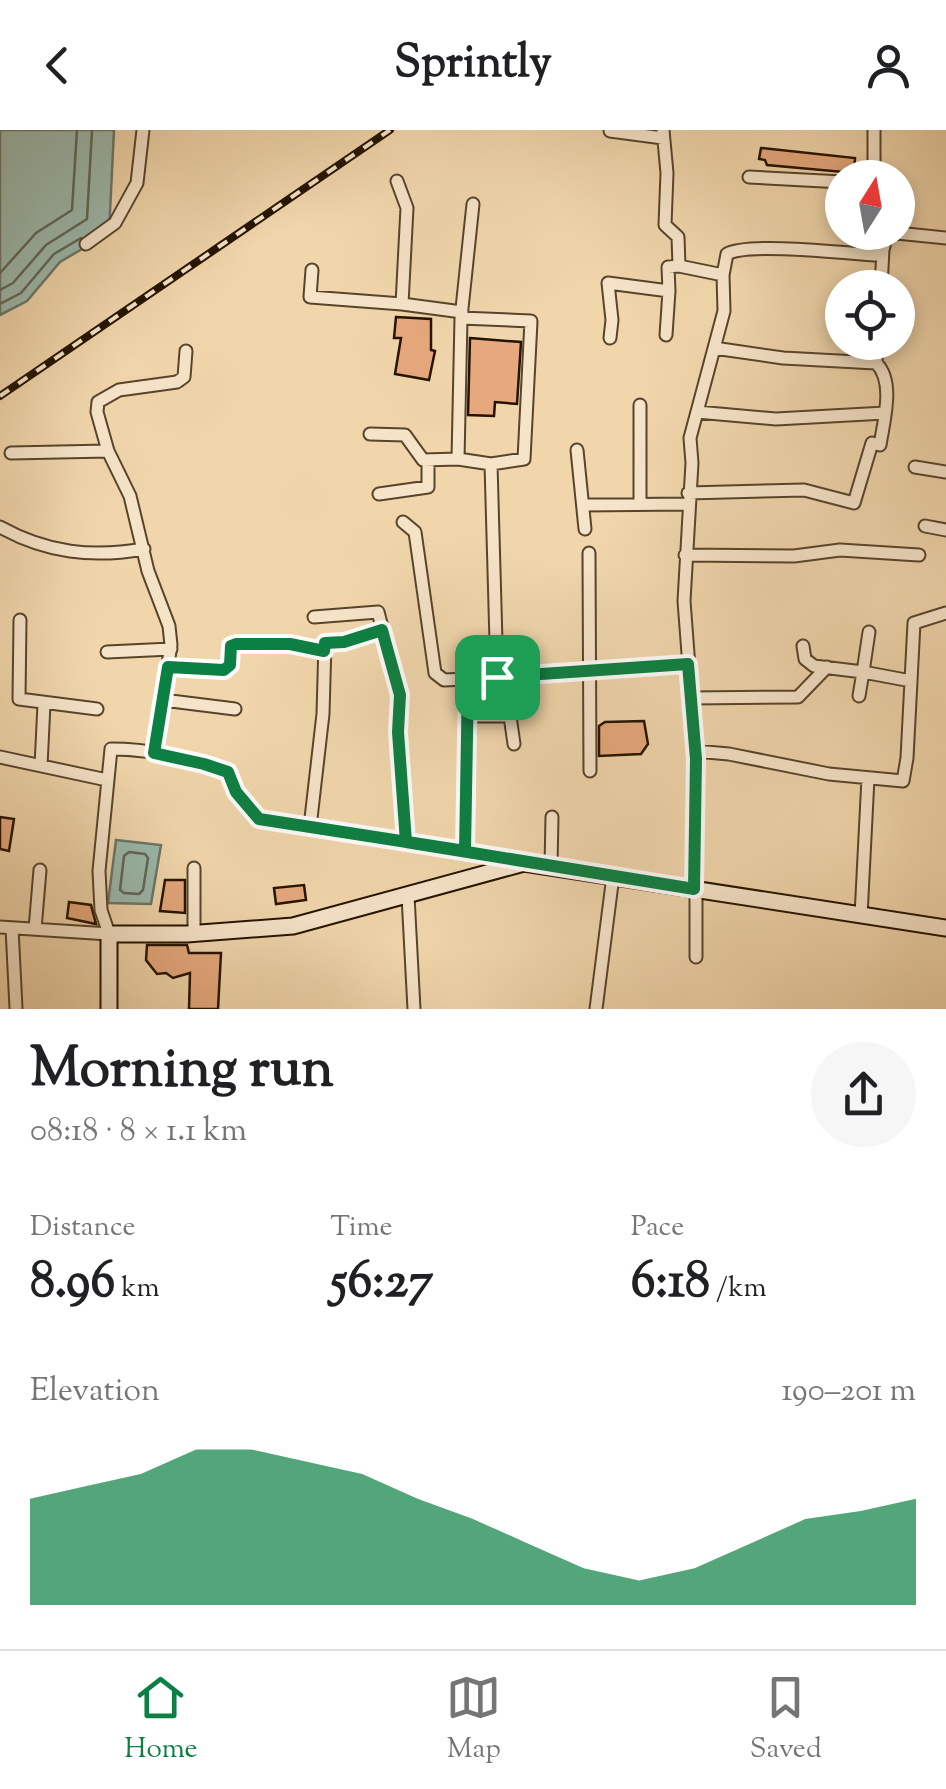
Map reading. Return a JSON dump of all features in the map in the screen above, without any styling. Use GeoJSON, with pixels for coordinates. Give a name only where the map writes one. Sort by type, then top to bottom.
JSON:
{"type":"FeatureCollection","features":[{"type":"Feature","properties":{"kind":"main road"},"geometry":{"type":"LineString","coordinates":[[109,1009],[110,934],[292,926],[524,863],[946,928]]}},
{"type":"Feature","properties":{"kind":"street"},"geometry":{"type":"LineString","coordinates":[[86,244],[116,223],[136,182],[143,130]]}},
{"type":"Feature","properties":{"kind":"street"},"geometry":{"type":"LineString","coordinates":[[874,130],[874,160]]}},
{"type":"Feature","properties":{"kind":"street"},"geometry":{"type":"LineString","coordinates":[[610,132],[663,134],[667,173],[665,225],[678,237],[679,266]]}},
{"type":"Feature","properties":{"kind":"street"},"geometry":{"type":"LineString","coordinates":[[749,176],[825,181]]}},
{"type":"Feature","properties":{"kind":"street"},"geometry":{"type":"LineString","coordinates":[[397,182],[406,208],[402,304]]}},
{"type":"Feature","properties":{"kind":"street"},"geometry":{"type":"LineString","coordinates":[[458,459],[462,315],[473,204]]}},
{"type":"Feature","properties":{"kind":"street"},"geometry":{"type":"LineString","coordinates":[[915,235],[946,238]]}},
{"type":"Feature","properties":{"kind":"street"},"geometry":{"type":"LineString","coordinates":[[696,956],[695,751],[684,601],[690,438],[724,311],[727,254],[734,250],[874,255],[884,250]]}},
{"type":"Feature","properties":{"kind":"street"},"geometry":{"type":"LineString","coordinates":[[666,335],[668,267],[723,274]]}},
{"type":"Feature","properties":{"kind":"street"},"geometry":{"type":"LineString","coordinates":[[312,270],[310,297],[402,304],[531,322],[524,460],[491,464],[458,459],[423,460],[405,435],[370,434]]}},
{"type":"Feature","properties":{"kind":"street"},"geometry":{"type":"LineString","coordinates":[[610,338],[608,283],[670,291]]}},
{"type":"Feature","properties":{"kind":"street"},"geometry":{"type":"LineString","coordinates":[[583,505],[804,490],[854,504],[872,443],[880,444],[885,413],[884,371],[876,362],[783,358],[714,348]]}},
{"type":"Feature","properties":{"kind":"street"},"geometry":{"type":"LineString","coordinates":[[154,753],[171,648],[169,626],[148,571],[130,496],[108,451],[96,412],[98,402],[119,390],[184,378],[186,351]]}},
{"type":"Feature","properties":{"kind":"street"},"geometry":{"type":"LineString","coordinates":[[640,405],[640,504]]}},
{"type":"Feature","properties":{"kind":"street"},"geometry":{"type":"LineString","coordinates":[[698,412],[776,419],[885,413]]}},
{"type":"Feature","properties":{"kind":"street"},"geometry":{"type":"LineString","coordinates":[[577,450],[585,529]]}},
{"type":"Feature","properties":{"kind":"street"},"geometry":{"type":"LineString","coordinates":[[12,454],[108,451]]}},
{"type":"Feature","properties":{"kind":"street"},"geometry":{"type":"LineString","coordinates":[[379,494],[428,486],[428,460]]}},
{"type":"Feature","properties":{"kind":"street"},"geometry":{"type":"LineString","coordinates":[[491,464],[497,677]]}},
{"type":"Feature","properties":{"kind":"street"},"geometry":{"type":"LineString","coordinates":[[916,467],[946,472]]}},
{"type":"Feature","properties":{"kind":"street"},"geometry":{"type":"LineString","coordinates":[[403,522],[415,532],[435,673],[444,680],[688,664]]}},
{"type":"Feature","properties":{"kind":"street"},"geometry":{"type":"LineString","coordinates":[[924,526],[946,530]]}},
{"type":"Feature","properties":{"kind":"street"},"geometry":{"type":"LineString","coordinates":[[0,527],[26,541],[69,552],[112,555],[144,549]]}},
{"type":"Feature","properties":{"kind":"street"},"geometry":{"type":"LineString","coordinates":[[685,555],[794,556],[840,550],[919,555]]}},
{"type":"Feature","properties":{"kind":"street"},"geometry":{"type":"LineString","coordinates":[[589,552],[590,771]]}},
{"type":"Feature","properties":{"kind":"street"},"geometry":{"type":"LineString","coordinates":[[314,618],[378,612],[400,695],[398,732],[406,842]]}},
{"type":"Feature","properties":{"kind":"street"},"geometry":{"type":"LineString","coordinates":[[695,751],[903,782],[914,623],[946,613]]}},
{"type":"Feature","properties":{"kind":"street"},"geometry":{"type":"LineString","coordinates":[[20,620],[19,699],[97,709]]}},
{"type":"Feature","properties":{"kind":"street"},"geometry":{"type":"LineString","coordinates":[[310,827],[323,714],[325,643],[344,642],[382,630]]}},
{"type":"Feature","properties":{"kind":"street"},"geometry":{"type":"LineString","coordinates":[[859,696],[869,632]]}},
{"type":"Feature","properties":{"kind":"street"},"geometry":{"type":"LineString","coordinates":[[168,667],[224,670],[230,665],[231,646],[236,644],[290,644],[324,651]]}},
{"type":"Feature","properties":{"kind":"street"},"geometry":{"type":"LineString","coordinates":[[803,646],[805,658],[814,666],[911,681]]}},
{"type":"Feature","properties":{"kind":"street"},"geometry":{"type":"LineString","coordinates":[[107,652],[171,648]]}},
{"type":"Feature","properties":{"kind":"street"},"geometry":{"type":"LineString","coordinates":[[690,698],[798,698],[827,667]]}},
{"type":"Feature","properties":{"kind":"street"},"geometry":{"type":"LineString","coordinates":[[465,851],[468,679]]}},
{"type":"Feature","properties":{"kind":"street"},"geometry":{"type":"LineString","coordinates":[[163,700],[235,709]]}},
{"type":"Feature","properties":{"kind":"street"},"geometry":{"type":"LineString","coordinates":[[41,766],[44,704]]}},
{"type":"Feature","properties":{"kind":"street"},"geometry":{"type":"LineString","coordinates":[[468,716],[510,716],[514,744]]}},
{"type":"Feature","properties":{"kind":"street"},"geometry":{"type":"LineString","coordinates":[[16,1008],[6,928],[110,934],[101,910],[99,871],[110,749],[154,753],[228,772],[236,792],[259,819],[524,863]]}},
{"type":"Feature","properties":{"kind":"street"},"geometry":{"type":"LineString","coordinates":[[0,757],[107,780]]}},
{"type":"Feature","properties":{"kind":"street"},"geometry":{"type":"LineString","coordinates":[[860,916],[868,778]]}},
{"type":"Feature","properties":{"kind":"street"},"geometry":{"type":"LineString","coordinates":[[551,866],[552,817]]}},
{"type":"Feature","properties":{"kind":"street"},"geometry":{"type":"LineString","coordinates":[[194,868],[194,933]]}},
{"type":"Feature","properties":{"kind":"street"},"geometry":{"type":"LineString","coordinates":[[35,929],[40,870]]}},
{"type":"Feature","properties":{"kind":"street"},"geometry":{"type":"LineString","coordinates":[[596,1009],[614,876]]}},
{"type":"Feature","properties":{"kind":"street"},"geometry":{"type":"LineString","coordinates":[[408,896],[414,1009]]}},
{"type":"Feature","properties":{"kind":"water"},"geometry":{"type":"Polygon","coordinates":[[[0,130],[114,130],[109,233],[60,262],[27,301],[0,315],[0,130]]]}},
{"type":"Feature","properties":{"kind":"water"},"geometry":{"type":"Polygon","coordinates":[[[116,840],[161,845],[151,904],[108,903],[116,840]]]}},
{"type":"Feature","properties":{"kind":"building"},"geometry":{"type":"Polygon","coordinates":[[[761,148],[855,158],[825,160],[825,170],[767,165],[759,159],[761,148]]]}},
{"type":"Feature","properties":{"kind":"building"},"geometry":{"type":"Polygon","coordinates":[[[396,317],[431,319],[431,350],[435,351],[429,380],[395,374],[401,338],[394,338],[396,317]]]}},
{"type":"Feature","properties":{"kind":"building"},"geometry":{"type":"Polygon","coordinates":[[[470,338],[521,342],[517,404],[495,402],[494,416],[468,415],[470,338]]]}},
{"type":"Feature","properties":{"kind":"building"},"geometry":{"type":"Polygon","coordinates":[[[644,721],[648,744],[641,754],[599,756],[599,726],[605,722],[644,721]]]}},
{"type":"Feature","properties":{"kind":"building"},"geometry":{"type":"Polygon","coordinates":[[[0,817],[14,819],[9,851],[0,849],[0,817]]]}},
{"type":"Feature","properties":{"kind":"building"},"geometry":{"type":"Polygon","coordinates":[[[165,880],[185,880],[185,913],[160,911],[165,880]]]}},
{"type":"Feature","properties":{"kind":"building"},"geometry":{"type":"Polygon","coordinates":[[[304,885],[306,900],[276,904],[274,888],[304,885]]]}},
{"type":"Feature","properties":{"kind":"building"},"geometry":{"type":"Polygon","coordinates":[[[69,902],[91,905],[96,924],[67,918],[69,902]]]}},
{"type":"Feature","properties":{"kind":"building"},"geometry":{"type":"Polygon","coordinates":[[[147,945],[187,945],[189,953],[221,953],[218,1009],[189,1009],[190,973],[173,978],[166,973],[157,974],[146,960],[147,945]]]}},
{"type":"Feature","properties":{"kind":"railway"},"geometry":{"type":"LineString","coordinates":[[0,396],[390,130]]}},
{"type":"Feature","properties":{"kind":"route"},"geometry":{"type":"LineString","coordinates":[[497,677],[468,679],[465,851],[259,819],[236,792],[228,772],[154,753],[168,667],[224,670],[230,665],[229,650],[236,644],[290,644],[324,651],[325,643],[344,642],[382,630],[400,695],[398,732],[403,781],[406,842],[694,889],[696,759],[688,664],[497,677]]}}]}
